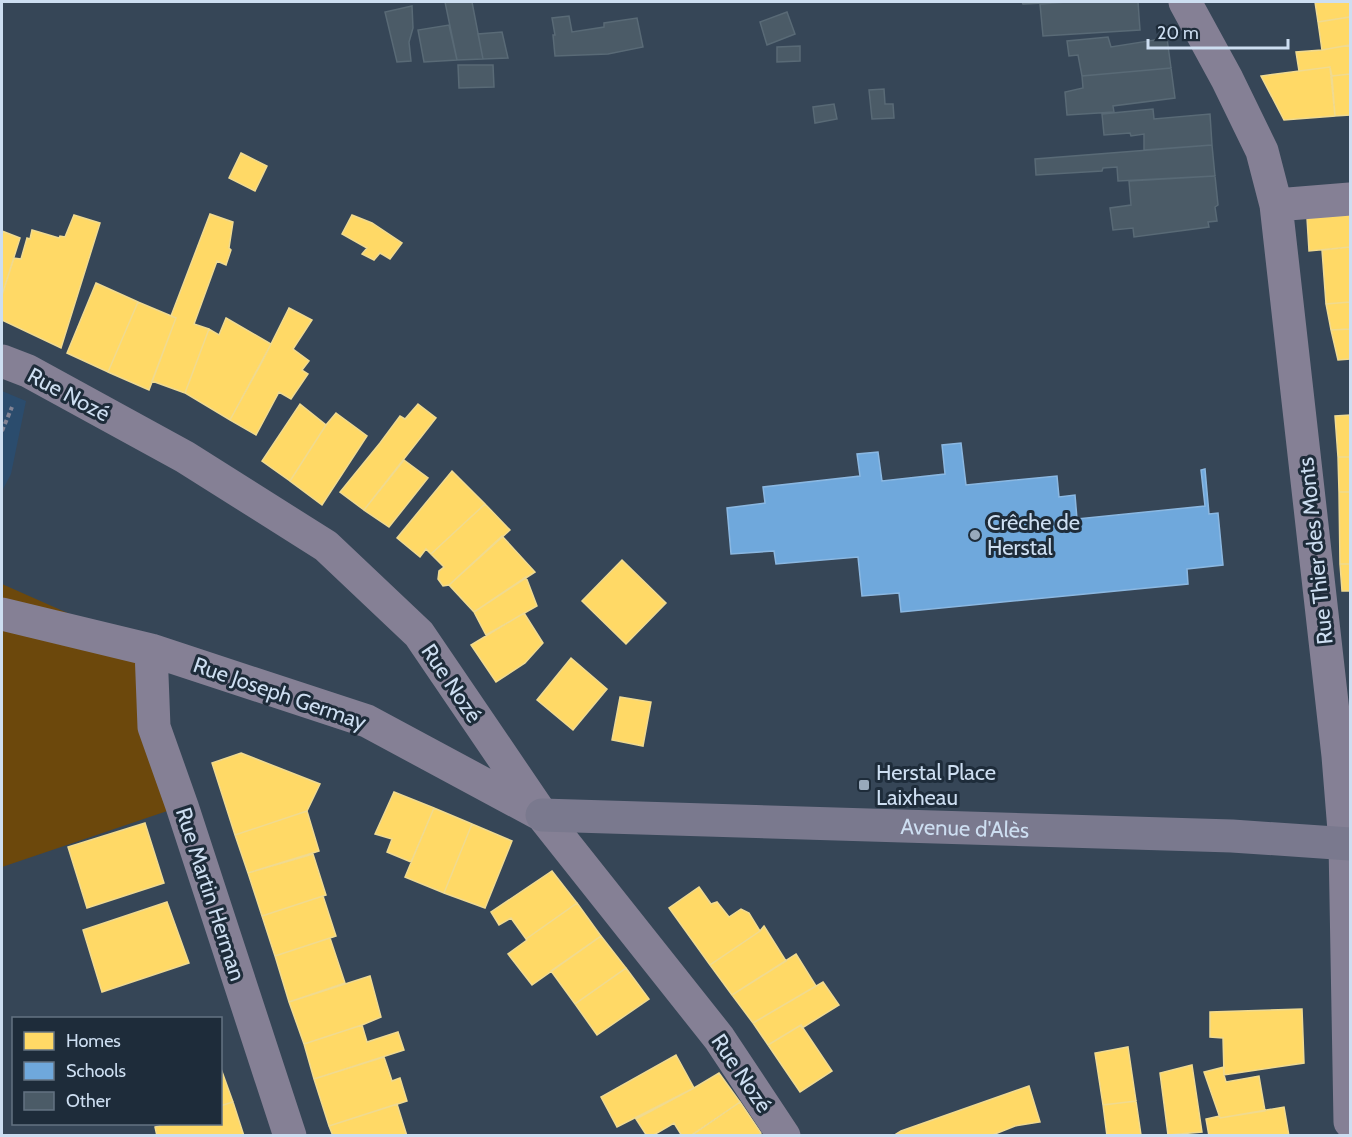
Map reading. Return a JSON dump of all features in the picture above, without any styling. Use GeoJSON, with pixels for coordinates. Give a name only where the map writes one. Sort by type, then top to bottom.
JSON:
{"type":"FeatureCollection","features":[{"type":"Feature","properties":{"kind":"street","name":"Rue Thier des Monts"},"geometry":{"type":"LineString","coordinates":[[1185,2],[1227,79],[1262,151],[1276,205],[1348,844],[1350,1122]]}},
{"type":"Feature","properties":{"kind":"street"},"geometry":{"type":"LineString","coordinates":[[1276,205],[1350,199]]}},
{"type":"Feature","properties":{"kind":"street","name":"Rue Nozé"},"geometry":{"type":"LineString","coordinates":[[2,361],[28,371],[185,457],[326,546],[419,634],[542,815],[719,1038],[784,1136]]}},
{"type":"Feature","properties":{"kind":"street","name":"Rue Joseph Germay"},"geometry":{"type":"LineString","coordinates":[[2,614],[151,650],[367,721],[542,815]]}},
{"type":"Feature","properties":{"kind":"street","name":"Rue Martin Herman"},"geometry":{"type":"LineString","coordinates":[[151,650],[154,727],[290,1136]]}},
{"type":"Feature","properties":{"kind":"street","name":"Avenue d'Alès"},"geometry":{"type":"LineString","coordinates":[[542,815],[1232,836],[1348,844]]}},
{"type":"Feature","properties":{"kind":"shaded area"},"geometry":{"type":"Polygon","coordinates":[[[2,391],[26,401],[11,474],[2,491],[2,391]]]}},
{"type":"Feature","properties":{"kind":"shaded area"},"geometry":{"type":"Polygon","coordinates":[[[2,584],[151,650],[182,806],[2,867],[2,584]]]}},
{"type":"Feature","properties":{"kind":"building: Homes"},"geometry":{"type":"Polygon","coordinates":[[[1315,2],[1350,2],[1350,17],[1318,22],[1315,2]]]}},
{"type":"Feature","properties":{"kind":"building: Homes"},"geometry":{"type":"Polygon","coordinates":[[[1350,17],[1350,45],[1322,50],[1318,22],[1350,17]]]}},
{"type":"Feature","properties":{"kind":"building: Homes"},"geometry":{"type":"Polygon","coordinates":[[[1350,45],[1350,74],[1332,76],[1330,67],[1299,71],[1296,52],[1350,45]]]}},
{"type":"Feature","properties":{"kind":"building: Homes"},"geometry":{"type":"Polygon","coordinates":[[[1330,67],[1335,116],[1284,120],[1261,76],[1330,67]]]}},
{"type":"Feature","properties":{"kind":"building: Homes"},"geometry":{"type":"Polygon","coordinates":[[[1350,74],[1350,115],[1335,116],[1332,76],[1350,74]]]}},
{"type":"Feature","properties":{"kind":"building: Homes"},"geometry":{"type":"Polygon","coordinates":[[[241,153],[267,166],[255,191],[229,178],[241,153]]]}},
{"type":"Feature","properties":{"kind":"building: Homes"},"geometry":{"type":"Polygon","coordinates":[[[210,214],[233,222],[229,248],[231,250],[226,265],[217,261],[194,324],[209,329],[185,393],[152,381],[176,318],[171,316],[210,214]]]}},
{"type":"Feature","properties":{"kind":"building: Homes"},"geometry":{"type":"Polygon","coordinates":[[[74,215],[100,223],[61,348],[2,320],[2,295],[14,258],[21,259],[27,238],[30,239],[32,230],[59,238],[60,236],[65,237],[74,215]]]}},
{"type":"Feature","properties":{"kind":"building: Homes"},"geometry":{"type":"Polygon","coordinates":[[[352,215],[372,223],[402,243],[390,259],[380,253],[374,260],[362,254],[367,248],[342,234],[352,215]]]}},
{"type":"Feature","properties":{"kind":"building: Homes"},"geometry":{"type":"Polygon","coordinates":[[[1350,215],[1350,247],[1309,251],[1307,218],[1350,215]]]}},
{"type":"Feature","properties":{"kind":"building: Homes"},"geometry":{"type":"Polygon","coordinates":[[[2,231],[20,238],[2,295],[2,231]]]}},
{"type":"Feature","properties":{"kind":"building: Homes"},"geometry":{"type":"Polygon","coordinates":[[[1350,247],[1350,302],[1326,304],[1322,250],[1350,247]]]}},
{"type":"Feature","properties":{"kind":"building: Homes"},"geometry":{"type":"Polygon","coordinates":[[[96,283],[138,302],[108,372],[67,353],[96,283]]]}},
{"type":"Feature","properties":{"kind":"building: Homes"},"geometry":{"type":"Polygon","coordinates":[[[138,302],[176,318],[149,390],[108,372],[138,302]]]}},
{"type":"Feature","properties":{"kind":"building: Homes"},"geometry":{"type":"Polygon","coordinates":[[[1350,302],[1350,329],[1331,330],[1326,304],[1350,302]]]}},
{"type":"Feature","properties":{"kind":"building: Homes"},"geometry":{"type":"Polygon","coordinates":[[[289,308],[312,320],[293,349],[309,361],[302,370],[308,374],[291,399],[279,392],[256,435],[230,420],[289,308]]]}},
{"type":"Feature","properties":{"kind":"building: Homes"},"geometry":{"type":"Polygon","coordinates":[[[226,318],[271,344],[230,420],[185,393],[209,329],[219,335],[226,318]]]}},
{"type":"Feature","properties":{"kind":"building: Homes"},"geometry":{"type":"Polygon","coordinates":[[[1350,329],[1350,359],[1338,360],[1331,330],[1350,329]]]}},
{"type":"Feature","properties":{"kind":"building: Homes"},"geometry":{"type":"Polygon","coordinates":[[[300,404],[326,425],[290,481],[262,461],[300,404]]]}},
{"type":"Feature","properties":{"kind":"building: Homes"},"geometry":{"type":"Polygon","coordinates":[[[418,404],[436,418],[364,510],[340,492],[400,416],[405,419],[418,404]]]}},
{"type":"Feature","properties":{"kind":"building: Homes"},"geometry":{"type":"Polygon","coordinates":[[[336,413],[367,436],[322,505],[290,481],[336,413]]]}},
{"type":"Feature","properties":{"kind":"building: Homes"},"geometry":{"type":"Polygon","coordinates":[[[1350,415],[1350,457],[1338,457],[1335,416],[1350,415]]]}},
{"type":"Feature","properties":{"kind":"building: Homes"},"geometry":{"type":"Polygon","coordinates":[[[1338,457],[1350,457],[1350,492],[1339,492],[1338,457]]]}},
{"type":"Feature","properties":{"kind":"building: Homes"},"geometry":{"type":"Polygon","coordinates":[[[404,460],[428,478],[389,527],[364,510],[404,460]]]}},
{"type":"Feature","properties":{"kind":"building: Homes"},"geometry":{"type":"Polygon","coordinates":[[[452,471],[485,504],[431,554],[426,549],[420,557],[397,538],[452,471]]]}},
{"type":"Feature","properties":{"kind":"building: Homes"},"geometry":{"type":"Polygon","coordinates":[[[1339,492],[1350,492],[1350,564],[1340,564],[1339,492]]]}},
{"type":"Feature","properties":{"kind":"building: Homes"},"geometry":{"type":"Polygon","coordinates":[[[485,504],[510,530],[449,585],[443,586],[438,579],[439,571],[444,567],[431,554],[485,504]]]}},
{"type":"Feature","properties":{"kind":"building: Homes"},"geometry":{"type":"Polygon","coordinates":[[[502,536],[535,572],[474,612],[449,585],[502,536]]]}},
{"type":"Feature","properties":{"kind":"building: Homes"},"geometry":{"type":"Polygon","coordinates":[[[622,560],[666,603],[626,644],[582,601],[622,560]]]}},
{"type":"Feature","properties":{"kind":"building: Homes"},"geometry":{"type":"Polygon","coordinates":[[[1340,564],[1350,564],[1350,591],[1342,591],[1340,564]]]}},
{"type":"Feature","properties":{"kind":"building: Homes"},"geometry":{"type":"Polygon","coordinates":[[[526,577],[537,606],[486,635],[474,612],[526,577]]]}},
{"type":"Feature","properties":{"kind":"building: Homes"},"geometry":{"type":"Polygon","coordinates":[[[524,613],[543,643],[525,663],[496,682],[471,645],[524,613]]]}},
{"type":"Feature","properties":{"kind":"building: Homes"},"geometry":{"type":"Polygon","coordinates":[[[571,658],[607,689],[573,730],[537,700],[571,658]]]}},
{"type":"Feature","properties":{"kind":"building: Homes"},"geometry":{"type":"Polygon","coordinates":[[[620,697],[651,702],[643,746],[612,740],[620,697]]]}},
{"type":"Feature","properties":{"kind":"building: Homes"},"geometry":{"type":"Polygon","coordinates":[[[241,753],[320,784],[307,811],[235,835],[212,763],[241,753]]]}},
{"type":"Feature","properties":{"kind":"building: Homes"},"geometry":{"type":"Polygon","coordinates":[[[394,792],[434,808],[411,862],[387,852],[392,839],[375,834],[394,792]]]}},
{"type":"Feature","properties":{"kind":"building: Homes"},"geometry":{"type":"Polygon","coordinates":[[[434,808],[472,824],[444,893],[405,877],[434,808]]]}},
{"type":"Feature","properties":{"kind":"building: Homes"},"geometry":{"type":"Polygon","coordinates":[[[307,811],[319,851],[248,873],[235,835],[307,811]]]}},
{"type":"Feature","properties":{"kind":"building: Homes"},"geometry":{"type":"Polygon","coordinates":[[[145,823],[164,883],[87,908],[68,847],[145,823]]]}},
{"type":"Feature","properties":{"kind":"building: Homes"},"geometry":{"type":"Polygon","coordinates":[[[472,824],[512,841],[485,908],[444,893],[472,824]]]}},
{"type":"Feature","properties":{"kind":"building: Homes"},"geometry":{"type":"Polygon","coordinates":[[[313,854],[326,895],[262,916],[248,873],[313,854]]]}},
{"type":"Feature","properties":{"kind":"building: Homes"},"geometry":{"type":"Polygon","coordinates":[[[552,871],[577,903],[526,939],[511,918],[499,925],[491,912],[552,871]]]}},
{"type":"Feature","properties":{"kind":"building: Homes"},"geometry":{"type":"Polygon","coordinates":[[[699,887],[711,904],[717,902],[729,917],[741,909],[749,913],[760,931],[710,965],[669,908],[699,887]]]}},
{"type":"Feature","properties":{"kind":"building: Homes"},"geometry":{"type":"Polygon","coordinates":[[[323,896],[336,936],[275,956],[262,916],[323,896]]]}},
{"type":"Feature","properties":{"kind":"building: Homes"},"geometry":{"type":"Polygon","coordinates":[[[167,902],[189,963],[102,992],[83,930],[167,902]]]}},
{"type":"Feature","properties":{"kind":"building: Homes"},"geometry":{"type":"Polygon","coordinates":[[[577,903],[601,936],[532,985],[508,954],[577,903]]]}},
{"type":"Feature","properties":{"kind":"building: Homes"},"geometry":{"type":"Polygon","coordinates":[[[764,926],[786,961],[732,995],[710,965],[764,926]]]}},
{"type":"Feature","properties":{"kind":"building: Homes"},"geometry":{"type":"Polygon","coordinates":[[[601,936],[626,968],[575,1004],[551,971],[601,936]]]}},
{"type":"Feature","properties":{"kind":"building: Homes"},"geometry":{"type":"Polygon","coordinates":[[[330,938],[345,983],[289,1002],[275,956],[330,938]]]}},
{"type":"Feature","properties":{"kind":"building: Homes"},"geometry":{"type":"Polygon","coordinates":[[[796,954],[816,986],[753,1023],[732,995],[796,954]]]}},
{"type":"Feature","properties":{"kind":"building: Homes"},"geometry":{"type":"Polygon","coordinates":[[[626,968],[649,999],[597,1035],[575,1004],[626,968]]]}},
{"type":"Feature","properties":{"kind":"building: Homes"},"geometry":{"type":"Polygon","coordinates":[[[370,976],[381,1017],[304,1044],[289,1002],[370,976]]]}},
{"type":"Feature","properties":{"kind":"building: Homes"},"geometry":{"type":"Polygon","coordinates":[[[823,982],[839,1005],[802,1028],[801,1025],[768,1045],[753,1023],[823,982]]]}},
{"type":"Feature","properties":{"kind":"building: Homes"},"geometry":{"type":"Polygon","coordinates":[[[1302,1009],[1304,1063],[1224,1075],[1223,1038],[1210,1037],[1210,1012],[1302,1009]]]}},
{"type":"Feature","properties":{"kind":"building: Homes"},"geometry":{"type":"Polygon","coordinates":[[[362,1025],[367,1042],[398,1032],[404,1050],[314,1079],[304,1044],[362,1025]]]}},
{"type":"Feature","properties":{"kind":"building: Homes"},"geometry":{"type":"Polygon","coordinates":[[[801,1025],[832,1071],[800,1092],[768,1045],[801,1025]]]}},
{"type":"Feature","properties":{"kind":"building: Homes"},"geometry":{"type":"Polygon","coordinates":[[[1128,1047],[1136,1101],[1103,1105],[1095,1053],[1128,1047]]]}},
{"type":"Feature","properties":{"kind":"building: Homes"},"geometry":{"type":"Polygon","coordinates":[[[676,1055],[694,1088],[617,1127],[601,1097],[676,1055]]]}},
{"type":"Feature","properties":{"kind":"building: Homes"},"geometry":{"type":"Polygon","coordinates":[[[384,1057],[392,1081],[400,1078],[407,1101],[329,1126],[314,1079],[384,1057]]]}},
{"type":"Feature","properties":{"kind":"building: Homes"},"geometry":{"type":"Polygon","coordinates":[[[1192,1065],[1202,1132],[1168,1135],[1160,1073],[1192,1065]]]}},
{"type":"Feature","properties":{"kind":"building: Homes"},"geometry":{"type":"Polygon","coordinates":[[[1224,1067],[1226,1082],[1259,1076],[1265,1111],[1220,1118],[1204,1072],[1224,1067]]]}},
{"type":"Feature","properties":{"kind":"building: Homes"},"geometry":{"type":"Polygon","coordinates":[[[222,1072],[233,1102],[222,1105],[222,1072]]]}},
{"type":"Feature","properties":{"kind":"building: Homes"},"geometry":{"type":"Polygon","coordinates":[[[719,1073],[740,1102],[690,1136],[682,1136],[674,1123],[652,1136],[647,1136],[636,1119],[719,1073]]]}},
{"type":"Feature","properties":{"kind":"building: Homes"},"geometry":{"type":"Polygon","coordinates":[[[1029,1086],[1040,1122],[1015,1126],[990,1136],[893,1136],[901,1131],[1029,1086]]]}},
{"type":"Feature","properties":{"kind":"building: Homes"},"geometry":{"type":"Polygon","coordinates":[[[1136,1101],[1141,1135],[1107,1136],[1103,1105],[1136,1101]]]}},
{"type":"Feature","properties":{"kind":"building: Homes"},"geometry":{"type":"Polygon","coordinates":[[[233,1102],[244,1136],[157,1136],[155,1127],[162,1125],[222,1125],[222,1105],[233,1102]]]}},
{"type":"Feature","properties":{"kind":"building: Homes"},"geometry":{"type":"Polygon","coordinates":[[[740,1102],[761,1133],[757,1136],[691,1136],[740,1102]]]}},
{"type":"Feature","properties":{"kind":"building: Homes"},"geometry":{"type":"Polygon","coordinates":[[[397,1104],[407,1136],[333,1136],[329,1126],[397,1104]]]}},
{"type":"Feature","properties":{"kind":"building: Homes"},"geometry":{"type":"Polygon","coordinates":[[[1284,1107],[1289,1136],[1209,1136],[1206,1119],[1284,1107]]]}},
{"type":"Feature","properties":{"kind":"building: Schools","name":"Crêche de Herstal"},"geometry":{"type":"Polygon","coordinates":[[[961,443],[966,485],[1057,476],[1059,497],[1075,495],[1077,519],[1205,506],[1201,470],[1205,469],[1209,514],[1218,513],[1223,565],[1187,569],[1188,584],[901,612],[899,593],[862,596],[858,557],[776,564],[774,551],[731,554],[727,508],[765,503],[763,487],[860,476],[857,454],[878,452],[882,481],[945,474],[942,445],[961,443]]]}},
{"type":"Feature","properties":{"kind":"building: Other"},"geometry":{"type":"Polygon","coordinates":[[[445,2],[472,2],[483,59],[457,60],[445,2]]]}},
{"type":"Feature","properties":{"kind":"building: Other"},"geometry":{"type":"Polygon","coordinates":[[[1022,2],[1067,2],[1023,4],[1022,2]]]}},
{"type":"Feature","properties":{"kind":"building: Other"},"geometry":{"type":"Polygon","coordinates":[[[1138,2],[1140,30],[1043,36],[1040,4],[1138,2]]]}},
{"type":"Feature","properties":{"kind":"building: Other"},"geometry":{"type":"Polygon","coordinates":[[[412,6],[413,28],[409,42],[411,61],[397,62],[385,12],[412,6]]]}},
{"type":"Feature","properties":{"kind":"building: Other"},"geometry":{"type":"Polygon","coordinates":[[[787,12],[795,34],[767,45],[760,22],[787,12]]]}},
{"type":"Feature","properties":{"kind":"building: Other"},"geometry":{"type":"Polygon","coordinates":[[[569,16],[572,32],[604,27],[604,23],[637,18],[643,47],[608,54],[555,56],[552,18],[569,16]]]}},
{"type":"Feature","properties":{"kind":"building: Other"},"geometry":{"type":"Polygon","coordinates":[[[449,25],[457,60],[424,62],[418,30],[449,25]]]}},
{"type":"Feature","properties":{"kind":"building: Other"},"geometry":{"type":"Polygon","coordinates":[[[502,32],[508,58],[483,59],[478,34],[502,32]]]}},
{"type":"Feature","properties":{"kind":"building: Other"},"geometry":{"type":"Polygon","coordinates":[[[1108,37],[1111,47],[1167,38],[1171,68],[1082,76],[1078,55],[1069,56],[1067,41],[1108,37]]]}},
{"type":"Feature","properties":{"kind":"building: Other"},"geometry":{"type":"Polygon","coordinates":[[[800,46],[800,61],[777,62],[777,47],[800,46]]]}},
{"type":"Feature","properties":{"kind":"building: Other"},"geometry":{"type":"Polygon","coordinates":[[[458,65],[493,65],[494,87],[459,88],[458,65]]]}},
{"type":"Feature","properties":{"kind":"building: Other"},"geometry":{"type":"Polygon","coordinates":[[[1171,68],[1175,98],[1113,106],[1114,112],[1067,115],[1065,92],[1083,88],[1082,76],[1171,68]]]}},
{"type":"Feature","properties":{"kind":"building: Other"},"geometry":{"type":"Polygon","coordinates":[[[884,89],[885,104],[893,104],[894,118],[872,119],[869,90],[884,89]]]}},
{"type":"Feature","properties":{"kind":"building: Other"},"geometry":{"type":"Polygon","coordinates":[[[834,104],[837,119],[815,123],[813,107],[834,104]]]}},
{"type":"Feature","properties":{"kind":"building: Other"},"geometry":{"type":"Polygon","coordinates":[[[1153,109],[1154,119],[1210,114],[1212,145],[1144,150],[1144,134],[1104,135],[1102,114],[1153,109]]]}},
{"type":"Feature","properties":{"kind":"building: Other"},"geometry":{"type":"Polygon","coordinates":[[[1212,145],[1215,176],[1118,181],[1117,167],[1103,168],[1102,171],[1036,175],[1035,159],[1212,145]]]}},
{"type":"Feature","properties":{"kind":"building: Other"},"geometry":{"type":"Polygon","coordinates":[[[1215,176],[1217,221],[1208,222],[1209,227],[1134,237],[1133,228],[1113,230],[1110,208],[1131,205],[1129,181],[1215,176]]]}},
{"type":"Feature","properties":{"kind":"place","name":"Crêche de Herstal"},"geometry":{"type":"Point","coordinates":[975,535]}},
{"type":"Feature","properties":{"kind":"place","name":"Herstal Place Laixheau"},"geometry":{"type":"Point","coordinates":[864,785]}}]}
